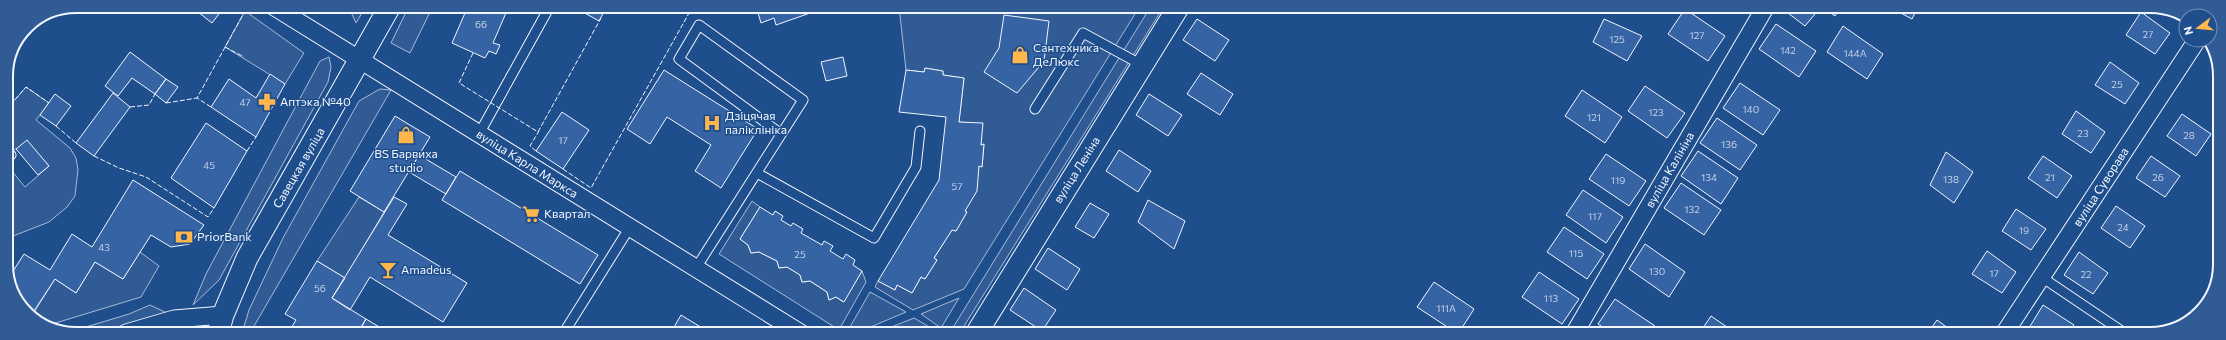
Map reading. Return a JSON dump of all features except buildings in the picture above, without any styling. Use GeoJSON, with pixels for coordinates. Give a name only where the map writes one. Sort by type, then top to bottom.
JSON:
{"type":"FeatureCollection","features":[{"type":"Feature","properties":{"kind":"street","name":"вуліца Карла Маркса"},"geometry":{"type":"LineString","coordinates":[[284,13],[696,268],[780,327]]}},
{"type":"Feature","properties":{"kind":"street","name":"Савецкая вуліца"},"geometry":{"type":"LineString","coordinates":[[220,324],[247,258],[386,13]]}},
{"type":"Feature","properties":{"kind":"street","name":"вуліца Леніна"},"geometry":{"type":"LineString","coordinates":[[980,327],[1175,13]]}},
{"type":"Feature","properties":{"kind":"street","name":"вуліца Калініна"},"geometry":{"type":"LineString","coordinates":[[1578,327],[1762,13]]}},
{"type":"Feature","properties":{"kind":"street","name":"вуліца Суворава"},"geometry":{"type":"LineString","coordinates":[[2009,327],[2043,278],[2192,48]]}},
{"type":"Feature","properties":{"kind":"street"},"geometry":{"type":"LineString","coordinates":[[147,327],[174,319],[220,324]]}},
{"type":"Feature","properties":{"kind":"lane"},"geometry":{"type":"LineString","coordinates":[[479,134],[546,13]]}},
{"type":"Feature","properties":{"kind":"lane"},"geometry":{"type":"LineString","coordinates":[[696,268],[803,100],[699,25],[679,59],[781,134]]}},
{"type":"Feature","properties":{"kind":"lane"},"geometry":{"type":"LineString","coordinates":[[1034,109],[1083,33],[1142,65]]}},
{"type":"Feature","properties":{"kind":"lane"},"geometry":{"type":"LineString","coordinates":[[757,173],[874,238],[916,167],[920,131]]}},
{"type":"Feature","properties":{"kind":"lane"},"geometry":{"type":"LineString","coordinates":[[567,327],[630,227]]}},
{"type":"Feature","properties":{"kind":"lane"},"geometry":{"type":"LineString","coordinates":[[2043,278],[2116,327]]}},
{"type":"Feature","properties":{"kind":"shaded area"},"geometry":{"type":"Polygon","coordinates":[[[244,13],[248,13],[304,53],[285,84],[225,47],[244,13]]]}},
{"type":"Feature","properties":{"kind":"shaded area"},"geometry":{"type":"Polygon","coordinates":[[[351,13],[362,13],[356,23],[351,13]]]}},
{"type":"Feature","properties":{"kind":"shaded area"},"geometry":{"type":"Polygon","coordinates":[[[406,13],[430,13],[410,53],[391,43],[406,13]]]}},
{"type":"Feature","properties":{"kind":"shaded area"},"geometry":{"type":"Polygon","coordinates":[[[900,13],[1136,13],[964,289],[913,310],[875,287],[878,281],[895,290],[897,285],[912,293],[921,277],[925,279],[937,260],[934,258],[952,230],[956,231],[967,212],[965,211],[979,166],[982,167],[984,145],[981,145],[982,124],[959,122],[964,78],[943,75],[943,71],[925,68],[924,72],[906,70],[900,13]]]}},
{"type":"Feature","properties":{"kind":"shaded area"},"geometry":{"type":"Polygon","coordinates":[[[1147,13],[1160,13],[963,327],[953,327],[1147,13]]]}},
{"type":"Feature","properties":{"kind":"shaded area"},"geometry":{"type":"Polygon","coordinates":[[[329,57],[331,67],[328,82],[219,280],[193,305],[206,274],[320,61],[329,57]]]}},
{"type":"Feature","properties":{"kind":"shaded area"},"geometry":{"type":"Polygon","coordinates":[[[26,87],[49,103],[36,120],[70,148],[76,158],[78,170],[75,196],[67,207],[49,222],[13,236],[13,172],[25,187],[49,166],[27,141],[16,149],[13,149],[13,102],[26,87]]]}},
{"type":"Feature","properties":{"kind":"shaded area"},"geometry":{"type":"Polygon","coordinates":[[[380,89],[391,90],[253,327],[244,327],[249,310],[283,238],[359,101],[380,89]]]}},
{"type":"Feature","properties":{"kind":"shaded area"},"geometry":{"type":"Polygon","coordinates":[[[359,197],[384,212],[345,278],[317,261],[359,197]]]}},
{"type":"Feature","properties":{"kind":"shaded area"},"geometry":{"type":"Polygon","coordinates":[[[752,201],[760,207],[740,239],[748,245],[751,253],[759,252],[777,261],[779,268],[787,267],[800,275],[802,282],[810,281],[827,292],[829,300],[836,297],[843,302],[862,271],[866,282],[841,327],[834,327],[719,254],[752,201]]]}},
{"type":"Feature","properties":{"kind":"shaded area"},"geometry":{"type":"Polygon","coordinates":[[[140,252],[159,266],[141,297],[55,323],[48,321],[35,311],[55,279],[76,293],[95,262],[123,279],[140,252]]]}},
{"type":"Feature","properties":{"kind":"shaded area"},"geometry":{"type":"Polygon","coordinates":[[[870,292],[906,312],[871,327],[850,327],[870,292]]]}},
{"type":"Feature","properties":{"kind":"shaded area"},"geometry":{"type":"Polygon","coordinates":[[[959,298],[942,327],[921,314],[959,298]]]}},
{"type":"Feature","properties":{"kind":"shaded area"},"geometry":{"type":"Polygon","coordinates":[[[150,305],[167,313],[121,327],[86,327],[129,314],[150,305]]]}},
{"type":"Feature","properties":{"kind":"shaded area"},"geometry":{"type":"Polygon","coordinates":[[[914,318],[929,327],[892,327],[914,318]]]}},
{"type":"Feature","properties":{"kind":"fence"},"geometry":{"type":"LineString","coordinates":[[211,107],[197,98],[244,13]]}},
{"type":"Feature","properties":{"kind":"fence"},"geometry":{"type":"LineString","coordinates":[[563,169],[591,188],[689,13]]}},
{"type":"Feature","properties":{"kind":"fence"},"geometry":{"type":"LineString","coordinates":[[473,53],[459,83],[538,132],[601,18]]}},
{"type":"Feature","properties":{"kind":"fence"},"geometry":{"type":"LineString","coordinates":[[225,47],[244,57]]}},
{"type":"Feature","properties":{"kind":"fence"},"geometry":{"type":"LineString","coordinates":[[13,102],[26,87],[49,103]]}},
{"type":"Feature","properties":{"kind":"fence"},"geometry":{"type":"LineString","coordinates":[[130,107],[149,105],[155,94]]}},
{"type":"Feature","properties":{"kind":"fence"},"geometry":{"type":"LineString","coordinates":[[166,103],[197,98]]}},
{"type":"Feature","properties":{"kind":"fence"},"geometry":{"type":"LineString","coordinates":[[56,126],[76,143]]}},
{"type":"Feature","properties":{"kind":"fence"},"geometry":{"type":"LineString","coordinates":[[536,151],[530,146],[539,131]]}},
{"type":"Feature","properties":{"kind":"fence"},"geometry":{"type":"LineString","coordinates":[[247,151],[256,137]]}},
{"type":"Feature","properties":{"kind":"fence"},"geometry":{"type":"LineString","coordinates":[[94,156],[119,168],[146,177],[208,217],[214,208]]}},
{"type":"Feature","properties":{"kind":"place","name":"Сантехника ДеЛюкс"},"geometry":{"type":"Point","coordinates":[1020,55]}},
{"type":"Feature","properties":{"kind":"place","name":"Аптэка №40"},"geometry":{"type":"Point","coordinates":[267,102]}},
{"type":"Feature","properties":{"kind":"place","name":"Дзіцячая паліклініка"},"geometry":{"type":"Point","coordinates":[712,123]}},
{"type":"Feature","properties":{"kind":"place","name":"BS Барвиха studio"},"geometry":{"type":"Point","coordinates":[406,135]}},
{"type":"Feature","properties":{"kind":"place","name":"Квартал"},"geometry":{"type":"Point","coordinates":[531,214]}},
{"type":"Feature","properties":{"kind":"place","name":"PriorBank"},"geometry":{"type":"Point","coordinates":[184,237]}},
{"type":"Feature","properties":{"kind":"place","name":"Amadeus"},"geometry":{"type":"Point","coordinates":[388,270]}}]}
